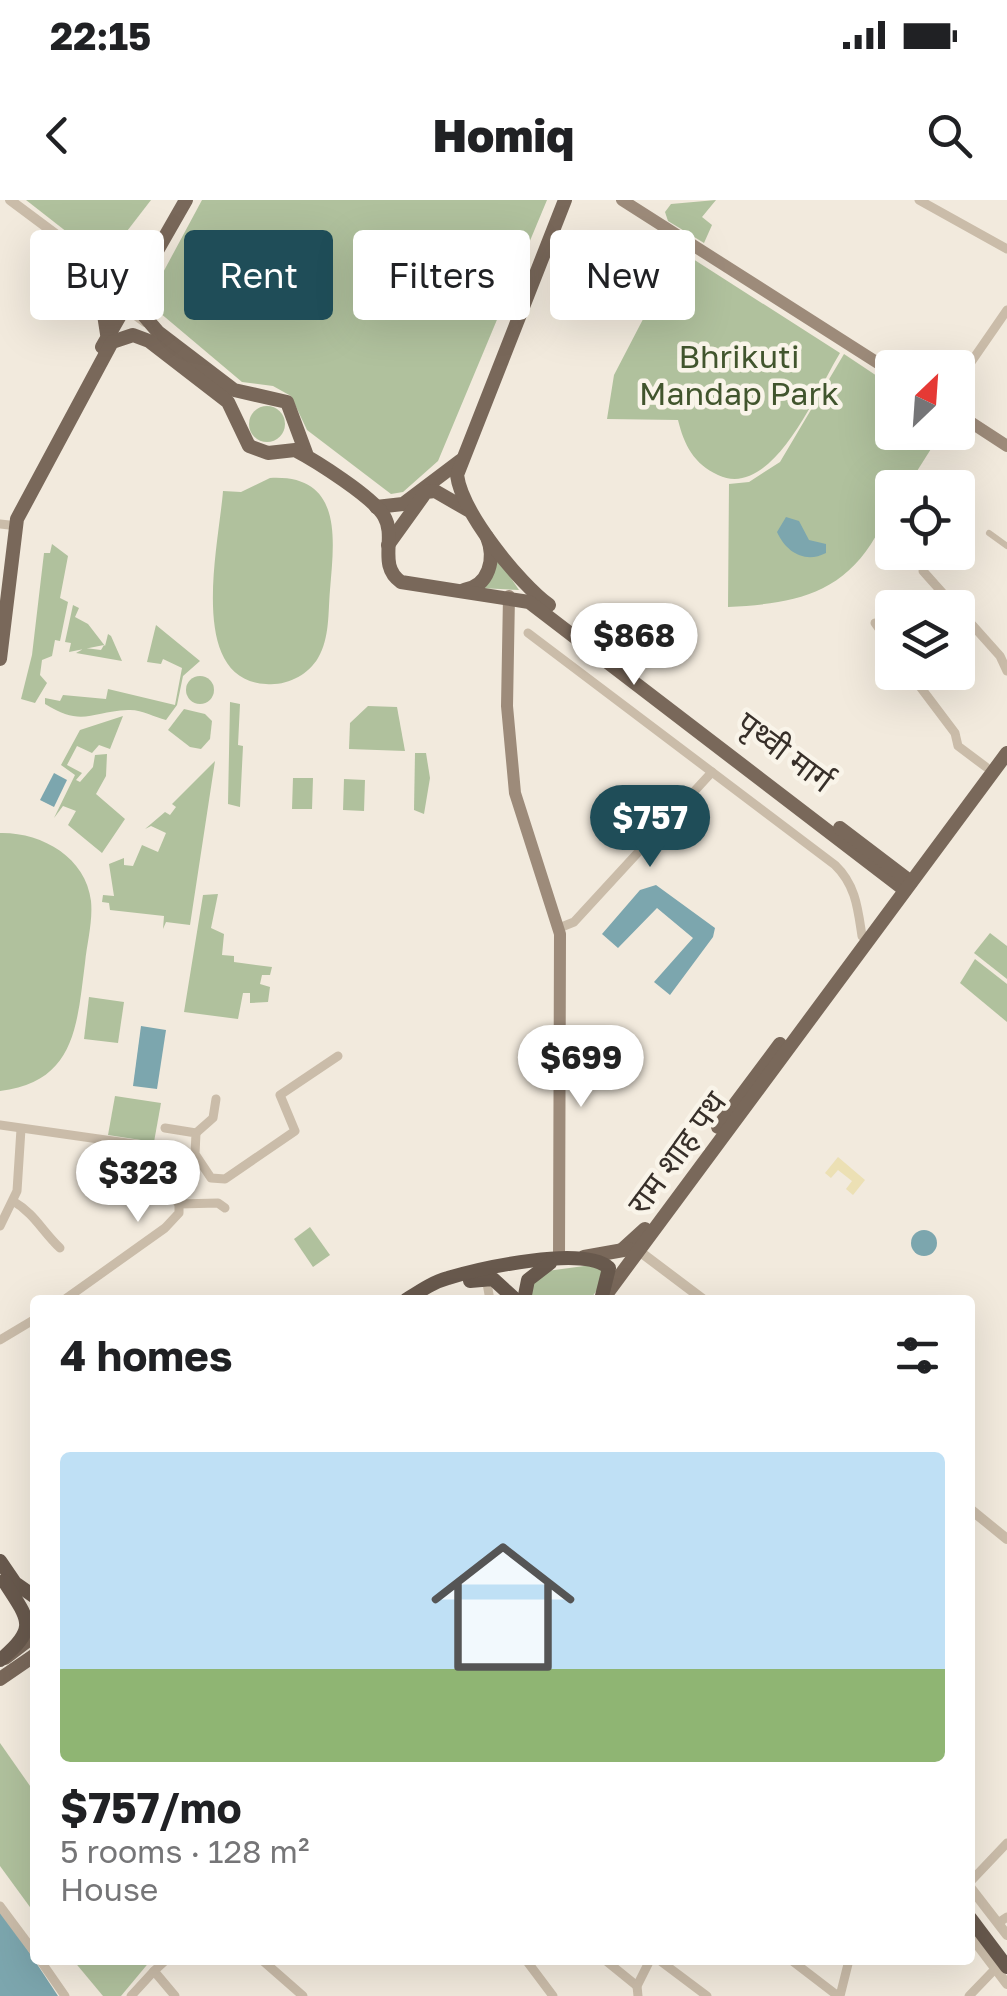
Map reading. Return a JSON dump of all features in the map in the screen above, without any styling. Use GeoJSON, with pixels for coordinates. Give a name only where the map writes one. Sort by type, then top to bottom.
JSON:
{"type":"FeatureCollection","features":[{"type":"Feature","properties":{"kind":"highway"},"geometry":{"type":"LineString","coordinates":[[415,1295],[446,1278],[584,1257],[609,1268],[603,1295]]}},
{"type":"Feature","properties":{"kind":"highway"},"geometry":{"type":"LineString","coordinates":[[522,1295],[531,1277],[556,1260]]}},
{"type":"Feature","properties":{"kind":"highway"},"geometry":{"type":"LineString","coordinates":[[490,1273],[517,1295]]}},
{"type":"Feature","properties":{"kind":"highway"},"geometry":{"type":"LineString","coordinates":[[430,1295],[490,1273]]}},
{"type":"Feature","properties":{"kind":"highway"},"geometry":{"type":"LineString","coordinates":[[0,1561],[4,1578],[26,1612],[27,1623],[23,1638],[0,1660]]}},
{"type":"Feature","properties":{"kind":"highway"},"geometry":{"type":"LineString","coordinates":[[4,1578],[30,1586]]}},
{"type":"Feature","properties":{"kind":"highway"},"geometry":{"type":"LineString","coordinates":[[4,1578],[30,1594]]}},
{"type":"Feature","properties":{"kind":"highway"},"geometry":{"type":"LineString","coordinates":[[4,1578],[30,1601]]}},
{"type":"Feature","properties":{"kind":"highway"},"geometry":{"type":"LineString","coordinates":[[975,1911],[1007,1953]]}},
{"type":"Feature","properties":{"kind":"highway"},"geometry":{"type":"LineString","coordinates":[[975,1926],[1002,1968]]}},
{"type":"Feature","properties":{"kind":"main road"},"geometry":{"type":"LineString","coordinates":[[164,238],[186,200]]}},
{"type":"Feature","properties":{"kind":"main road"},"geometry":{"type":"LineString","coordinates":[[566,200],[460,461],[458,486],[472,513],[535,595],[576,632]]}},
{"type":"Feature","properties":{"kind":"main road"},"geometry":{"type":"LineString","coordinates":[[622,200],[875,361]]}},
{"type":"Feature","properties":{"kind":"main road"},"geometry":{"type":"LineString","coordinates":[[104,320],[107,335]]}},
{"type":"Feature","properties":{"kind":"main road"},"geometry":{"type":"LineString","coordinates":[[0,618],[5,525],[116,320]]}},
{"type":"Feature","properties":{"kind":"main road"},"geometry":{"type":"LineString","coordinates":[[149,320],[158,332],[234,390],[287,402],[296,419],[299,443],[308,457]]}},
{"type":"Feature","properties":{"kind":"main road"},"geometry":{"type":"LineString","coordinates":[[0,659],[16,519],[112,342],[133,335],[149,342],[228,402],[242,439],[256,451],[288,449],[308,457],[376,508],[385,517],[389,567],[402,582],[509,596],[506,706],[515,793],[560,931],[556,1260]]}},
{"type":"Feature","properties":{"kind":"main road"},"geometry":{"type":"LineString","coordinates":[[975,425],[1007,446]]}},
{"type":"Feature","properties":{"kind":"main road"},"geometry":{"type":"LineString","coordinates":[[376,508],[402,504],[460,461]]}},
{"type":"Feature","properties":{"kind":"main road"},"geometry":{"type":"LineString","coordinates":[[388,546],[426,492],[435,490],[472,513]]}},
{"type":"Feature","properties":{"kind":"main road"},"geometry":{"type":"LineString","coordinates":[[458,591],[478,586],[490,566],[490,544],[482,527]]}},
{"type":"Feature","properties":{"kind":"main road","name":"पृथ्वी मार्ग"},"geometry":{"type":"LineString","coordinates":[[509,596],[528,602],[576,632],[905,884]]}},
{"type":"Feature","properties":{"kind":"main road","name":"राम शाह पथ"},"geometry":{"type":"LineString","coordinates":[[632,1253],[640,1235],[905,884],[1007,739]]}},
{"type":"Feature","properties":{"kind":"main road","name":"राम शाह पथ"},"geometry":{"type":"LineString","coordinates":[[632,1253],[1007,752]]}},
{"type":"Feature","properties":{"kind":"main road"},"geometry":{"type":"LineString","coordinates":[[584,1257],[632,1253]]}},
{"type":"Feature","properties":{"kind":"main road"},"geometry":{"type":"LineString","coordinates":[[605,1295],[632,1253]]}},
{"type":"Feature","properties":{"kind":"main road"},"geometry":{"type":"LineString","coordinates":[[0,1660],[22,1650],[30,1641]]}},
{"type":"Feature","properties":{"kind":"main road"},"geometry":{"type":"LineString","coordinates":[[0,1680],[30,1659]]}},
{"type":"Feature","properties":{"kind":"street"},"geometry":{"type":"LineString","coordinates":[[10,200],[50,230]]}},
{"type":"Feature","properties":{"kind":"street"},"geometry":{"type":"LineString","coordinates":[[919,200],[1007,249]]}},
{"type":"Feature","properties":{"kind":"street"},"geometry":{"type":"LineString","coordinates":[[975,356],[1007,310]]}},
{"type":"Feature","properties":{"kind":"street"},"geometry":{"type":"LineString","coordinates":[[141,320],[158,332]]}},
{"type":"Feature","properties":{"kind":"street"},"geometry":{"type":"LineString","coordinates":[[989,533],[1007,546]]}},
{"type":"Feature","properties":{"kind":"street"},"geometry":{"type":"LineString","coordinates":[[923,571],[940,590]]}},
{"type":"Feature","properties":{"kind":"street"},"geometry":{"type":"LineString","coordinates":[[975,628],[1000,656],[1007,671]]}},
{"type":"Feature","properties":{"kind":"street"},"geometry":{"type":"LineString","coordinates":[[528,633],[843,872],[861,914],[862,936]]}},
{"type":"Feature","properties":{"kind":"street"},"geometry":{"type":"LineString","coordinates":[[923,690],[955,733],[958,746],[986,766]]}},
{"type":"Feature","properties":{"kind":"street"},"geometry":{"type":"LineString","coordinates":[[560,931],[574,922],[713,773]]}},
{"type":"Feature","properties":{"kind":"street"},"geometry":{"type":"LineString","coordinates":[[216,1099],[213,1118],[196,1133],[195,1154],[210,1178],[224,1179],[294,1130],[280,1095],[338,1056]]}},
{"type":"Feature","properties":{"kind":"street"},"geometry":{"type":"LineString","coordinates":[[0,1124],[162,1148]]}},
{"type":"Feature","properties":{"kind":"street"},"geometry":{"type":"LineString","coordinates":[[165,1128],[196,1133]]}},
{"type":"Feature","properties":{"kind":"street"},"geometry":{"type":"LineString","coordinates":[[0,1226],[13,1201],[21,1129]]}},
{"type":"Feature","properties":{"kind":"street"},"geometry":{"type":"LineString","coordinates":[[147,1145],[144,1165],[180,1204],[218,1203],[226,1208]]}},
{"type":"Feature","properties":{"kind":"street"},"geometry":{"type":"LineString","coordinates":[[13,1201],[33,1214],[42,1231],[60,1248]]}},
{"type":"Feature","properties":{"kind":"street"},"geometry":{"type":"LineString","coordinates":[[71,1295],[172,1223],[180,1204]]}},
{"type":"Feature","properties":{"kind":"street"},"geometry":{"type":"LineString","coordinates":[[632,1253],[654,1261],[698,1295]]}},
{"type":"Feature","properties":{"kind":"street"},"geometry":{"type":"LineString","coordinates":[[490,1273],[490,1295]]}},
{"type":"Feature","properties":{"kind":"street"},"geometry":{"type":"LineString","coordinates":[[0,1340],[30,1323]]}},
{"type":"Feature","properties":{"kind":"street"},"geometry":{"type":"LineString","coordinates":[[975,1513],[1007,1539]]}},
{"type":"Feature","properties":{"kind":"street"},"geometry":{"type":"LineString","coordinates":[[975,1879],[1007,1843]]}},
{"type":"Feature","properties":{"kind":"street"},"geometry":{"type":"LineString","coordinates":[[975,1890],[1002,1920],[1007,1935]]}},
{"type":"Feature","properties":{"kind":"street"},"geometry":{"type":"LineString","coordinates":[[0,1906],[30,1947]]}},
{"type":"Feature","properties":{"kind":"street"},"geometry":{"type":"LineString","coordinates":[[975,1940],[1002,1968],[1007,1984]]}},
{"type":"Feature","properties":{"kind":"street"},"geometry":{"type":"LineString","coordinates":[[43,1965],[65,1996]]}},
{"type":"Feature","properties":{"kind":"street"},"geometry":{"type":"LineString","coordinates":[[131,1996],[161,1965]]}},
{"type":"Feature","properties":{"kind":"street"},"geometry":{"type":"LineString","coordinates":[[268,1965],[303,1996]]}},
{"type":"Feature","properties":{"kind":"street"},"geometry":{"type":"LineString","coordinates":[[530,1965],[553,1995]]}},
{"type":"Feature","properties":{"kind":"street"},"geometry":{"type":"LineString","coordinates":[[610,1965],[637,1991],[648,1965]]}},
{"type":"Feature","properties":{"kind":"street"},"geometry":{"type":"LineString","coordinates":[[667,1965],[707,1996]]}},
{"type":"Feature","properties":{"kind":"street"},"geometry":{"type":"LineString","coordinates":[[798,1965],[839,1996],[848,1965]]}},
{"type":"Feature","properties":{"kind":"street"},"geometry":{"type":"LineString","coordinates":[[969,1996],[1002,1968]]}},
{"type":"Feature","properties":{"kind":"street"},"geometry":{"type":"LineString","coordinates":[[154,1971],[175,1996]]}},
{"type":"Feature","properties":{"kind":"green space"},"geometry":{"type":"Polygon","coordinates":[[[26,200],[151,200],[128,230],[64,230],[26,200]]]}},
{"type":"Feature","properties":{"kind":"green space"},"geometry":{"type":"Polygon","coordinates":[[[202,200],[547,200],[530,241],[530,230],[353,230],[353,320],[497,320],[438,461],[403,492],[391,494],[307,430],[291,396],[273,386],[242,382],[164,316],[164,271],[184,233],[184,320],[333,320],[333,230],[186,230],[202,200]]]}},
{"type":"Feature","properties":{"kind":"green space"},"geometry":{"type":"Polygon","coordinates":[[[716,200],[702,217],[712,225],[704,243],[695,238],[695,230],[683,230],[668,221],[665,212],[671,204],[716,200]]]}},
{"type":"Feature","properties":{"kind":"green space","name":"Bhrikuti Mandap Park"},"geometry":{"type":"Polygon","coordinates":[[[695,260],[840,353],[806,415],[775,458],[757,472],[738,479],[718,475],[696,459],[678,420],[607,419],[614,375],[643,320],[695,320],[695,260]]]}},
{"type":"Feature","properties":{"kind":"green space"},"geometry":{"type":"Polygon","coordinates":[[[844,354],[875,375],[875,450],[930,450],[918,470],[875,470],[875,537],[842,576],[790,600],[728,607],[729,484],[749,482],[780,462],[844,354]]]}},
{"type":"Feature","properties":{"kind":"green space"},"geometry":{"type":"Polygon","coordinates":[[[267,406],[280,411],[285,424],[280,437],[267,442],[254,437],[249,424],[254,411],[267,406]]]}},
{"type":"Feature","properties":{"kind":"green space"},"geometry":{"type":"Polygon","coordinates":[[[270,478],[294,480],[311,487],[323,498],[333,551],[328,625],[322,650],[303,674],[289,681],[266,684],[241,677],[225,660],[216,635],[213,606],[223,491],[241,492],[270,478]]]}},
{"type":"Feature","properties":{"kind":"green space"},"geometry":{"type":"Polygon","coordinates":[[[52,544],[68,556],[60,598],[68,602],[60,641],[55,640],[52,656],[42,660],[40,675],[47,683],[35,703],[21,699],[32,655],[44,553],[50,553],[52,544]]]}},
{"type":"Feature","properties":{"kind":"green space"},"geometry":{"type":"Polygon","coordinates":[[[496,556],[519,590],[480,588],[496,556]]]}},
{"type":"Feature","properties":{"kind":"green space"},"geometry":{"type":"Polygon","coordinates":[[[73,605],[79,608],[75,617],[88,624],[105,646],[108,634],[111,636],[122,661],[76,653],[83,649],[69,652],[71,643],[65,642],[73,605]]]}},
{"type":"Feature","properties":{"kind":"green space"},"geometry":{"type":"Polygon","coordinates":[[[156,625],[200,661],[183,676],[177,705],[166,720],[133,710],[78,717],[45,704],[45,698],[60,701],[63,695],[106,699],[108,689],[175,705],[182,668],[163,659],[161,664],[147,662],[156,625]]]}},
{"type":"Feature","properties":{"kind":"green space"},"geometry":{"type":"Polygon","coordinates":[[[200,676],[210,680],[214,690],[210,700],[200,704],[190,700],[186,690],[190,680],[200,676]]]}},
{"type":"Feature","properties":{"kind":"green space"},"geometry":{"type":"Polygon","coordinates":[[[230,702],[240,704],[240,807],[228,804],[230,702]]]}},
{"type":"Feature","properties":{"kind":"green space"},"geometry":{"type":"Polygon","coordinates":[[[368,706],[397,707],[405,751],[349,749],[350,723],[368,706]]]}},
{"type":"Feature","properties":{"kind":"green space"},"geometry":{"type":"Polygon","coordinates":[[[184,709],[205,714],[212,721],[210,739],[201,749],[190,747],[168,730],[184,709]]]}},
{"type":"Feature","properties":{"kind":"green space"},"geometry":{"type":"Polygon","coordinates":[[[123,716],[110,749],[99,745],[92,753],[77,746],[67,765],[82,773],[76,780],[80,782],[93,767],[95,755],[107,754],[106,776],[96,794],[125,819],[102,853],[68,825],[76,811],[63,806],[54,818],[75,775],[61,765],[80,730],[123,716]]]}},
{"type":"Feature","properties":{"kind":"green space"},"geometry":{"type":"Polygon","coordinates":[[[415,753],[426,753],[430,778],[424,814],[414,810],[415,753]]]}},
{"type":"Feature","properties":{"kind":"green space"},"geometry":{"type":"Polygon","coordinates":[[[215,761],[190,925],[166,922],[163,929],[164,916],[110,910],[109,903],[102,902],[103,895],[114,896],[109,864],[124,858],[124,865],[133,866],[142,845],[158,852],[166,833],[151,826],[145,829],[165,812],[170,815],[176,807],[172,804],[215,761]]]}},
{"type":"Feature","properties":{"kind":"green space"},"geometry":{"type":"Polygon","coordinates":[[[293,778],[313,778],[312,809],[292,809],[293,778]]]}},
{"type":"Feature","properties":{"kind":"green space"},"geometry":{"type":"Polygon","coordinates":[[[344,779],[365,780],[364,811],[343,810],[344,779]]]}},
{"type":"Feature","properties":{"kind":"green space"},"geometry":{"type":"Polygon","coordinates":[[[0,833],[45,842],[71,860],[87,885],[91,924],[79,1007],[68,1046],[44,1076],[0,1091],[0,833]]]}},
{"type":"Feature","properties":{"kind":"green space"},"geometry":{"type":"Polygon","coordinates":[[[218,894],[211,928],[224,934],[222,955],[234,956],[234,962],[272,967],[270,975],[262,975],[260,984],[270,987],[268,1002],[250,1003],[250,993],[243,993],[238,1019],[184,1012],[203,895],[218,894]]]}},
{"type":"Feature","properties":{"kind":"green space"},"geometry":{"type":"Polygon","coordinates":[[[990,933],[1007,946],[1007,979],[974,953],[990,933]]]}},
{"type":"Feature","properties":{"kind":"green space"},"geometry":{"type":"Polygon","coordinates":[[[975,959],[1007,984],[1007,1022],[960,983],[975,959]]]}},
{"type":"Feature","properties":{"kind":"green space"},"geometry":{"type":"Polygon","coordinates":[[[89,997],[124,1002],[118,1043],[84,1039],[89,997]]]}},
{"type":"Feature","properties":{"kind":"green space"},"geometry":{"type":"Polygon","coordinates":[[[115,1096],[161,1103],[154,1142],[108,1135],[115,1096]]]}},
{"type":"Feature","properties":{"kind":"green space"},"geometry":{"type":"Polygon","coordinates":[[[310,1227],[330,1255],[313,1267],[294,1239],[310,1227]]]}},
{"type":"Feature","properties":{"kind":"green space"},"geometry":{"type":"Polygon","coordinates":[[[599,1264],[604,1280],[594,1295],[528,1295],[528,1288],[547,1271],[599,1264]]]}},
{"type":"Feature","properties":{"kind":"green space"},"geometry":{"type":"Polygon","coordinates":[[[0,1743],[30,1786],[30,1907],[0,1866],[0,1743]]]}},
{"type":"Feature","properties":{"kind":"green space"},"geometry":{"type":"Polygon","coordinates":[[[77,1965],[147,1965],[121,1996],[103,1996],[77,1965]]]}},
{"type":"Feature","properties":{"kind":"sand"},"geometry":{"type":"Polygon","coordinates":[[[838,1157],[865,1180],[853,1195],[846,1189],[852,1181],[838,1170],[831,1178],[825,1173],[838,1157]]]}},
{"type":"Feature","properties":{"kind":"water"},"geometry":{"type":"Polygon","coordinates":[[[786,517],[799,521],[809,540],[826,544],[826,553],[811,557],[791,550],[777,532],[786,517]]]}},
{"type":"Feature","properties":{"kind":"water"},"geometry":{"type":"Polygon","coordinates":[[[54,773],[67,780],[54,807],[40,800],[54,773]]]}},
{"type":"Feature","properties":{"kind":"water"},"geometry":{"type":"Polygon","coordinates":[[[656,885],[715,928],[713,937],[670,995],[654,982],[693,938],[657,908],[618,948],[602,934],[640,890],[656,885]]]}},
{"type":"Feature","properties":{"kind":"water"},"geometry":{"type":"Polygon","coordinates":[[[141,1026],[166,1030],[157,1089],[133,1086],[141,1026]]]}},
{"type":"Feature","properties":{"kind":"water"},"geometry":{"type":"Polygon","coordinates":[[[924,1230],[933,1234],[937,1243],[933,1252],[924,1256],[915,1252],[911,1243],[915,1234],[924,1230]]]}},
{"type":"Feature","properties":{"kind":"water"},"geometry":{"type":"Polygon","coordinates":[[[0,1908],[30,1954],[30,1965],[38,1965],[58,1996],[0,1996],[0,1908]]]}}]}
